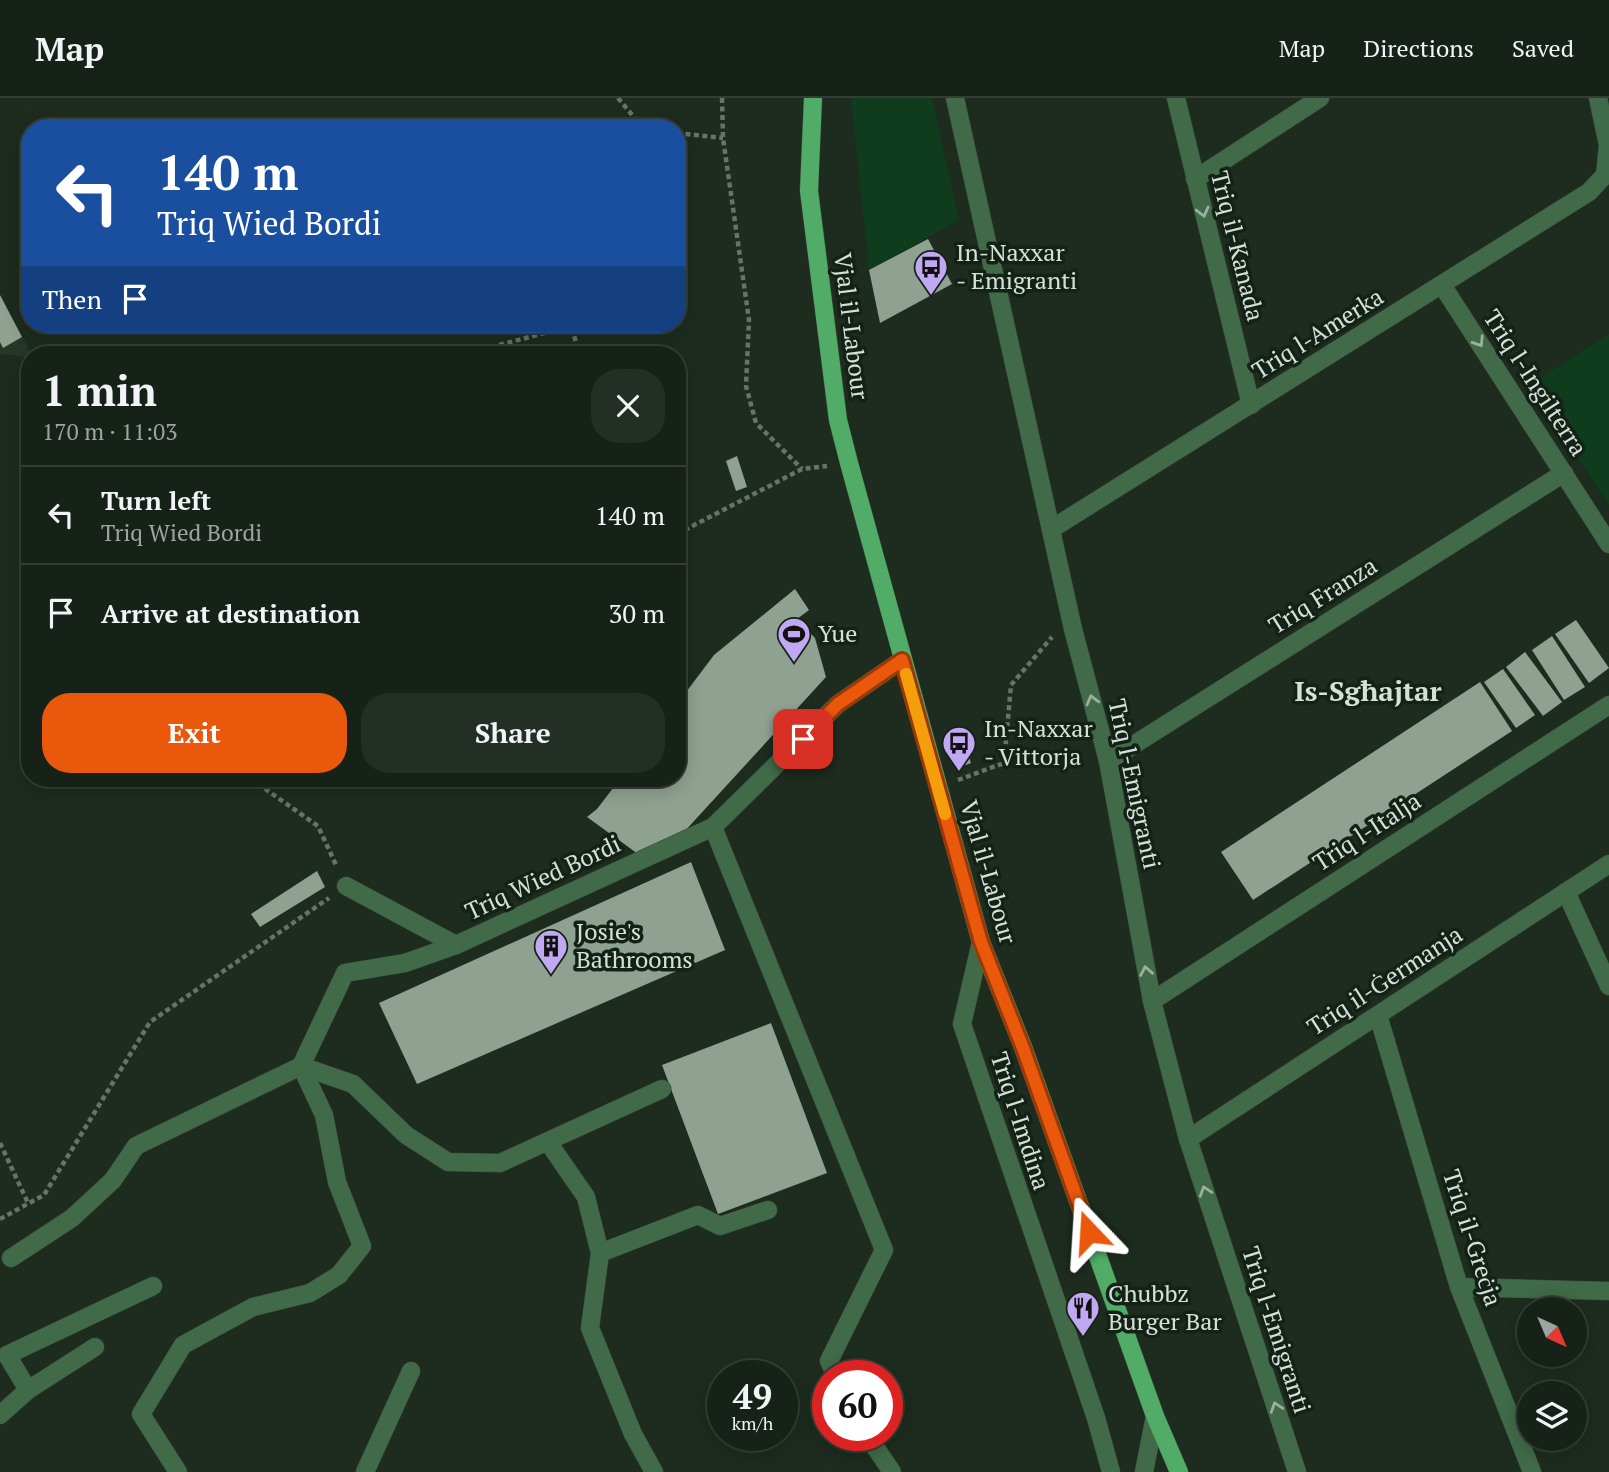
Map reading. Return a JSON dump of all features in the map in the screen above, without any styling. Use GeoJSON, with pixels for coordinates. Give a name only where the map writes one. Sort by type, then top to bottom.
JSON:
{"type":"FeatureCollection","features":[{"type":"Feature","properties":{"kind":"main road","name":"Vjal il-Labour"},"geometry":{"type":"LineString","coordinates":[[813,98],[809,191],[838,420],[849,463],[981,942],[1023,1048],[1154,1416],[1179,1472]]}},
{"type":"Feature","properties":{"kind":"street","name":"Triq l-Emigranti"},"geometry":{"type":"LineString","coordinates":[[955,98],[1053,528],[1073,629],[1108,761],[1152,1001],[1188,1139],[1297,1472]]}},
{"type":"Feature","properties":{"kind":"street","name":"Triq il-Kanada"},"geometry":{"type":"LineString","coordinates":[[1176,98],[1251,405]]}},
{"type":"Feature","properties":{"kind":"street"},"geometry":{"type":"LineString","coordinates":[[1195,179],[1320,98]]}},
{"type":"Feature","properties":{"kind":"street","name":"Triq l-Amerka"},"geometry":{"type":"LineString","coordinates":[[1053,528],[1589,192],[1605,175],[1608,145],[1598,98]]}},
{"type":"Feature","properties":{"kind":"street","name":"Triq l-Ingilterra"},"geometry":{"type":"LineString","coordinates":[[1442,285],[1609,544]]}},
{"type":"Feature","properties":{"kind":"street","name":"Triq Franza"},"geometry":{"type":"LineString","coordinates":[[1108,761],[1564,473]]}},
{"type":"Feature","properties":{"kind":"street","name":"Triq Wied Bordi"},"geometry":{"type":"LineString","coordinates":[[346,886],[456,945],[713,827],[838,704],[902,660]]}},
{"type":"Feature","properties":{"kind":"street","name":"Triq l-Italja"},"geometry":{"type":"LineString","coordinates":[[1152,1001],[1609,705]]}},
{"type":"Feature","properties":{"kind":"street"},"geometry":{"type":"LineString","coordinates":[[713,827],[884,1250],[829,1360]]}},
{"type":"Feature","properties":{"kind":"street","name":"Triq il-Ġermanja"},"geometry":{"type":"LineString","coordinates":[[1188,1139],[1609,864]]}},
{"type":"Feature","properties":{"kind":"street"},"geometry":{"type":"LineString","coordinates":[[1566,892],[1609,986]]}},
{"type":"Feature","properties":{"kind":"street","name":"Triq l-Imdina"},"geometry":{"type":"LineString","coordinates":[[981,942],[962,1024],[1096,1418],[1111,1472]]}},
{"type":"Feature","properties":{"kind":"street"},"geometry":{"type":"LineString","coordinates":[[11,1258],[72,1218],[113,1180],[136,1146],[301,1066],[345,974],[405,963],[456,945]]}},
{"type":"Feature","properties":{"kind":"street","name":"Triq il-Greċja"},"geometry":{"type":"LineString","coordinates":[[1378,1015],[1459,1287],[1532,1472]]}},
{"type":"Feature","properties":{"kind":"street"},"geometry":{"type":"LineString","coordinates":[[301,1066],[353,1084],[406,1135],[448,1162],[500,1163],[662,1089]]}},
{"type":"Feature","properties":{"kind":"street"},"geometry":{"type":"LineString","coordinates":[[178,1472],[141,1415],[183,1345],[253,1307],[310,1293],[339,1275],[362,1246],[337,1182],[324,1115],[301,1066]]}},
{"type":"Feature","properties":{"kind":"street"},"geometry":{"type":"LineString","coordinates":[[548,1142],[586,1197],[600,1253],[590,1328],[633,1434],[654,1472]]}},
{"type":"Feature","properties":{"kind":"street"},"geometry":{"type":"LineString","coordinates":[[600,1253],[698,1215],[720,1226],[768,1210]]}},
{"type":"Feature","properties":{"kind":"street"},"geometry":{"type":"LineString","coordinates":[[28,1390],[7,1355],[153,1286]]}},
{"type":"Feature","properties":{"kind":"street"},"geometry":{"type":"LineString","coordinates":[[1459,1287],[1609,1291]]}},
{"type":"Feature","properties":{"kind":"street"},"geometry":{"type":"LineString","coordinates":[[0,1415],[28,1390],[95,1347]]}},
{"type":"Feature","properties":{"kind":"street"},"geometry":{"type":"LineString","coordinates":[[365,1472],[411,1371]]}},
{"type":"Feature","properties":{"kind":"street"},"geometry":{"type":"LineString","coordinates":[[1144,1472],[1154,1416]]}},
{"type":"Feature","properties":{"kind":"street"},"geometry":{"type":"LineString","coordinates":[[878,1451],[892,1472]]}},
{"type":"Feature","properties":{"kind":"path"},"geometry":{"type":"LineString","coordinates":[[618,98],[636,119]]}},
{"type":"Feature","properties":{"kind":"path"},"geometry":{"type":"LineString","coordinates":[[722,98],[723,138],[749,320],[746,386],[756,423],[802,469]]}},
{"type":"Feature","properties":{"kind":"path"},"geometry":{"type":"LineString","coordinates":[[686,134],[723,138]]}},
{"type":"Feature","properties":{"kind":"path"},"geometry":{"type":"LineString","coordinates":[[496,346],[545,333]]}},
{"type":"Feature","properties":{"kind":"path"},"geometry":{"type":"LineString","coordinates":[[686,529],[802,469],[849,463]]}},
{"type":"Feature","properties":{"kind":"path"},"geometry":{"type":"LineString","coordinates":[[937,787],[1004,763],[1011,685],[1051,638],[1073,629]]}},
{"type":"Feature","properties":{"kind":"path"},"geometry":{"type":"LineString","coordinates":[[0,1219],[44,1195],[150,1022],[346,886],[318,826],[262,787]]}},
{"type":"Feature","properties":{"kind":"path"},"geometry":{"type":"LineString","coordinates":[[0,1143],[28,1203]]}},
{"type":"Feature","properties":{"kind":"shaded area"},"geometry":{"type":"Polygon","coordinates":[[[0,296],[27,346],[21,346],[21,356],[0,354],[0,296]]]}},
{"type":"Feature","properties":{"kind":"green space"},"geometry":{"type":"Polygon","coordinates":[[[851,98],[932,98],[959,220],[869,270],[851,98]]]}},
{"type":"Feature","properties":{"kind":"green space"},"geometry":{"type":"Polygon","coordinates":[[[1609,334],[1609,505],[1529,385],[1609,334]]]}},
{"type":"Feature","properties":{"kind":"building"},"geometry":{"type":"Polygon","coordinates":[[[928,239],[952,284],[880,323],[869,270],[928,239]]]}},
{"type":"Feature","properties":{"kind":"building"},"geometry":{"type":"Polygon","coordinates":[[[0,295],[22,337],[3,348],[0,342],[0,295]]]}},
{"type":"Feature","properties":{"kind":"building"},"geometry":{"type":"Polygon","coordinates":[[[737,456],[747,487],[736,491],[726,461],[737,456]]]}},
{"type":"Feature","properties":{"kind":"building"},"geometry":{"type":"Polygon","coordinates":[[[795,589],[809,610],[797,619],[815,638],[826,677],[684,832],[638,854],[587,817],[597,809],[614,787],[686,787],[686,692],[714,655],[795,589]]]}},
{"type":"Feature","properties":{"kind":"building"},"geometry":{"type":"Polygon","coordinates":[[[1576,620],[1609,668],[1589,683],[1555,634],[1576,620]]]}},
{"type":"Feature","properties":{"kind":"building"},"geometry":{"type":"Polygon","coordinates":[[[1552,636],[1585,687],[1564,700],[1532,650],[1552,636]]]}},
{"type":"Feature","properties":{"kind":"building"},"geometry":{"type":"Polygon","coordinates":[[[1525,652],[1562,702],[1543,716],[1506,667],[1525,652]]]}},
{"type":"Feature","properties":{"kind":"building"},"geometry":{"type":"Polygon","coordinates":[[[1503,669],[1535,715],[1516,728],[1484,682],[1503,669]]]}},
{"type":"Feature","properties":{"kind":"building"},"geometry":{"type":"Polygon","coordinates":[[[1480,682],[1512,731],[1253,900],[1221,852],[1480,682]]]}},
{"type":"Feature","properties":{"kind":"building"},"geometry":{"type":"Polygon","coordinates":[[[965,746],[971,763],[963,766],[957,749],[965,746]]]}},
{"type":"Feature","properties":{"kind":"building","name":"Josie's Bathrooms"},"geometry":{"type":"Polygon","coordinates":[[[691,862],[725,950],[417,1084],[379,1003],[691,862]]]}},
{"type":"Feature","properties":{"kind":"building"},"geometry":{"type":"Polygon","coordinates":[[[317,871],[325,887],[260,927],[251,914],[317,871]]]}},
{"type":"Feature","properties":{"kind":"building"},"geometry":{"type":"Polygon","coordinates":[[[771,1023],[827,1173],[718,1214],[662,1065],[771,1023]]]}},
{"type":"Feature","properties":{"kind":"slow traffic"},"geometry":{"type":"LineString","coordinates":[[906,674],[945,814]]}},
{"type":"Feature","properties":{"kind":"place","name":"In-Naxxar - Emigranti"},"geometry":{"type":"Point","coordinates":[931,297]}},
{"type":"Feature","properties":{"kind":"place","name":"Yue"},"geometry":{"type":"Point","coordinates":[794,664]}},
{"type":"Feature","properties":{"kind":"place","name":"In-Naxxar - Vittorja"},"geometry":{"type":"Point","coordinates":[959,773]}},
{"type":"Feature","properties":{"kind":"place","name":"Josie's Bathrooms"},"geometry":{"type":"Point","coordinates":[551,976]}},
{"type":"Feature","properties":{"kind":"place","name":"Chubbz Burger Bar"},"geometry":{"type":"Point","coordinates":[1083,1338]}},
{"type":"Feature","properties":{"kind":"district","name":"Is-Sgħajtar"},"geometry":{"type":"Point","coordinates":[1368,691]}},
{"type":"Feature","properties":{"kind":"route"},"geometry":{"type":"LineString","coordinates":[[803,739],[838,704],[902,660],[981,942],[1023,1048],[1089,1232]]}}]}
